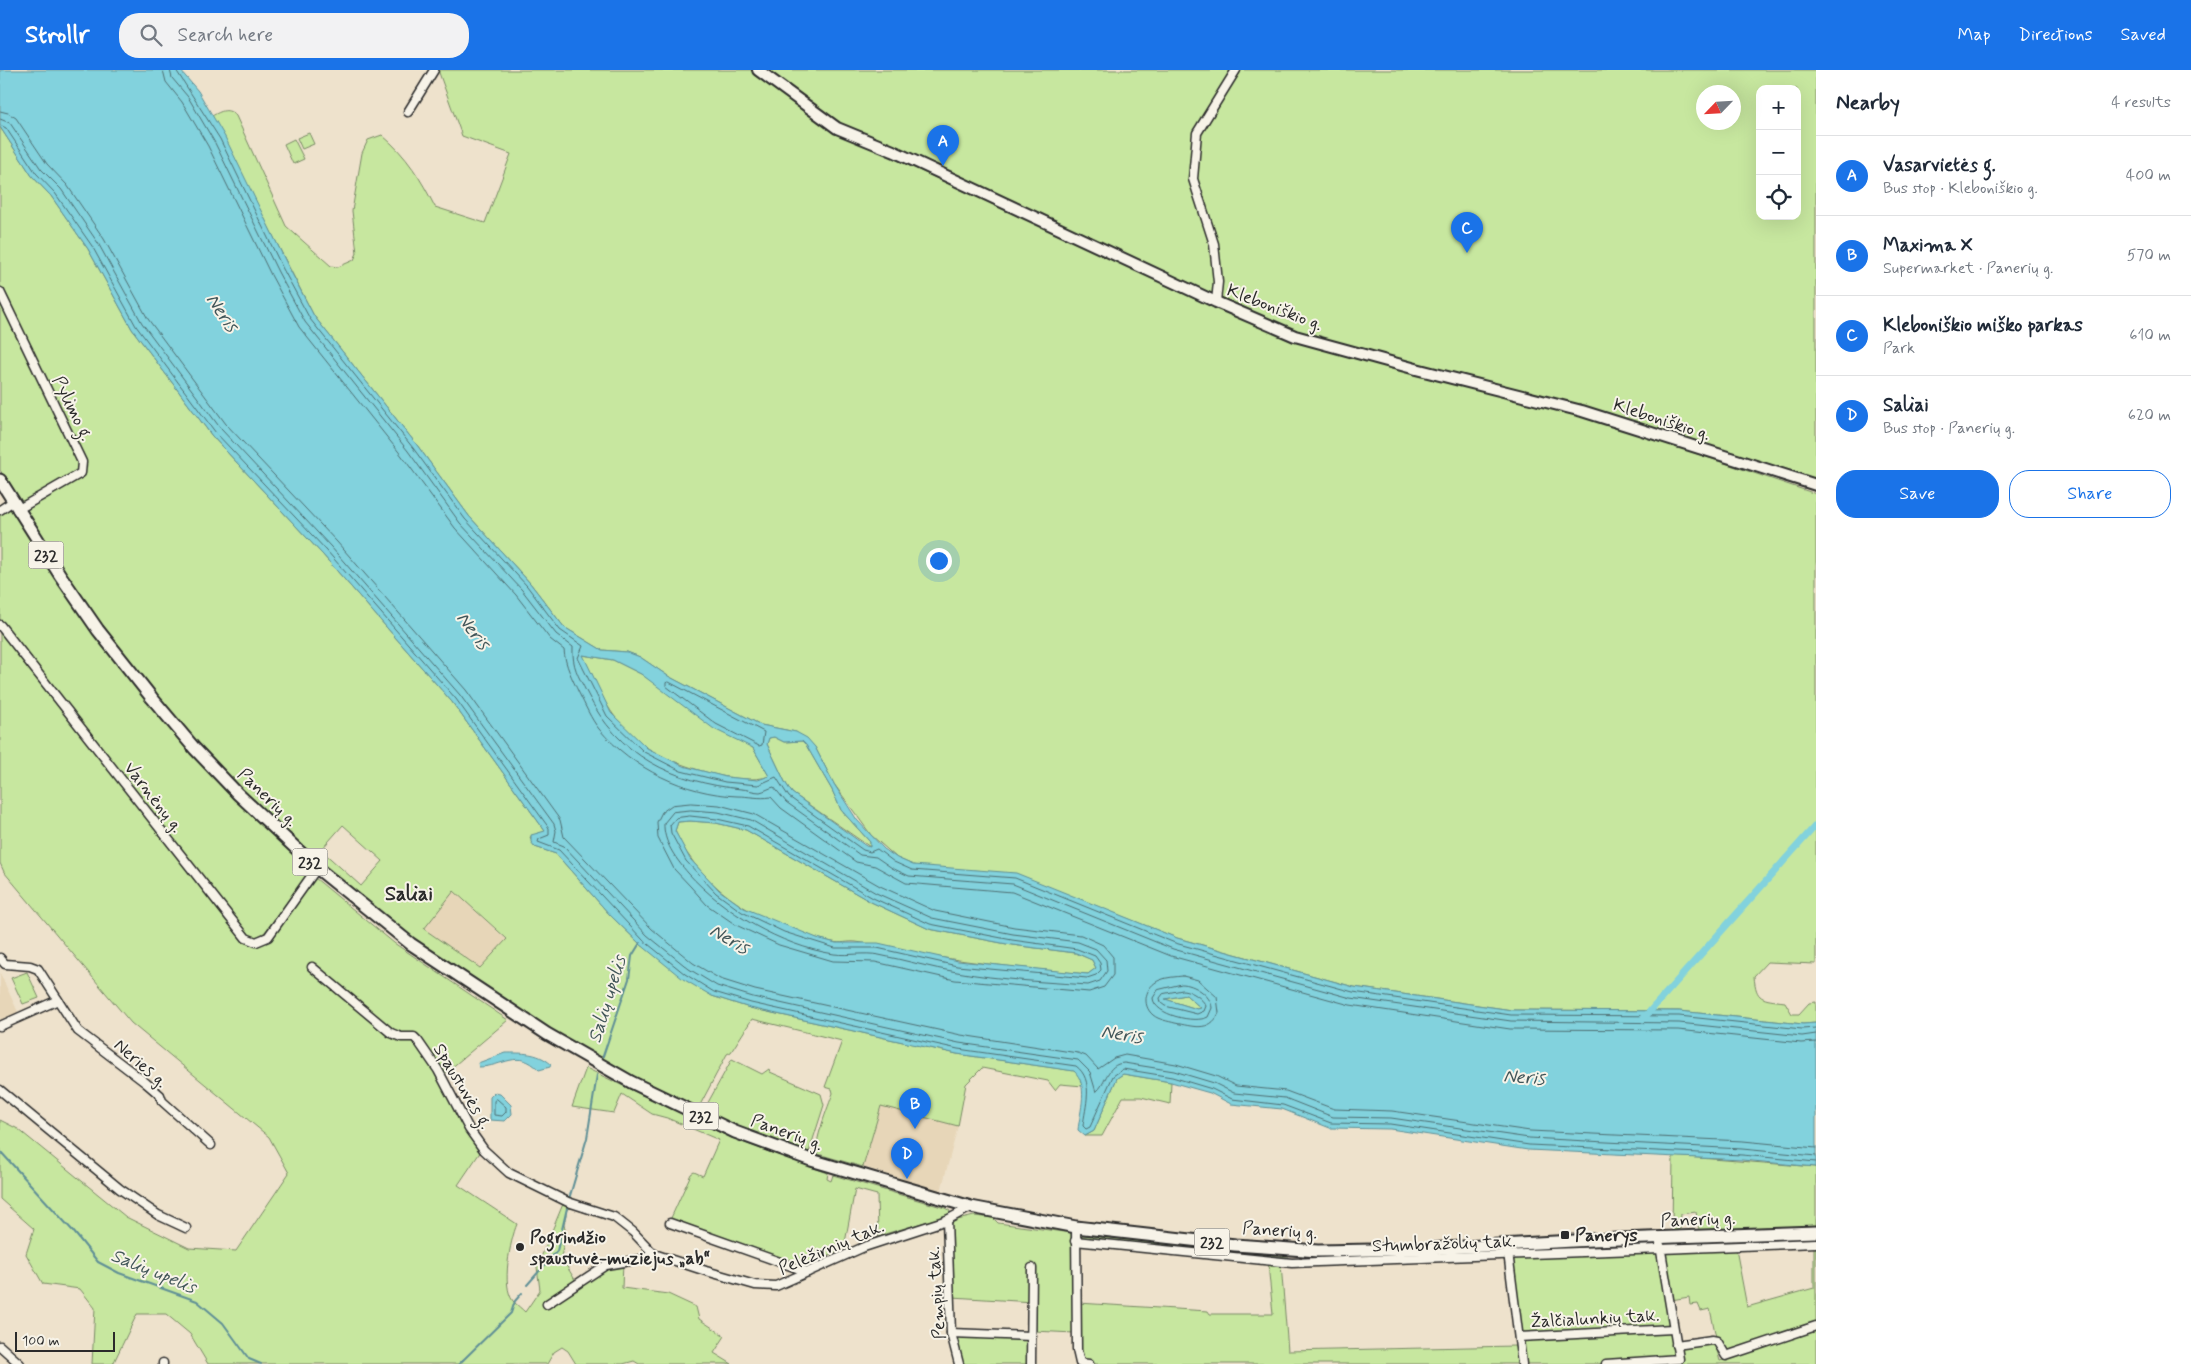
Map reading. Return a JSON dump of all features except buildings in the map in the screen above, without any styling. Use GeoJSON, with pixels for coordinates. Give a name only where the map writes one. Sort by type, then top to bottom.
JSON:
{"type":"FeatureCollection","features":[{"type":"Feature","properties":{"kind":"main road","name":"Panerių g."},"geometry":{"type":"LineString","coordinates":[[0,480],[15,506],[93,622],[158,705],[195,749],[238,794],[317,868],[389,928],[437,962],[588,1059],[735,1132],[777,1148],[971,1207],[1076,1227],[1293,1250],[1507,1250],[1660,1244],[1816,1232]]}},
{"type":"Feature","properties":{"kind":"street"},"geometry":{"type":"LineString","coordinates":[[408,112],[434,70]]}},
{"type":"Feature","properties":{"kind":"street","name":"Kleboniškio g."},"geometry":{"type":"LineString","coordinates":[[758,70],[837,128],[902,155],[1216,302],[1295,336],[1582,411],[1816,485]]}},
{"type":"Feature","properties":{"kind":"street"},"geometry":{"type":"LineString","coordinates":[[1216,302],[1218,282],[1214,244],[1193,179],[1195,151],[1197,133],[1236,70]]}},
{"type":"Feature","properties":{"kind":"street","name":"Pylimo g."},"geometry":{"type":"LineString","coordinates":[[0,292],[82,462],[81,473],[15,506]]}},
{"type":"Feature","properties":{"kind":"street"},"geometry":{"type":"LineString","coordinates":[[0,510],[15,506]]}},
{"type":"Feature","properties":{"kind":"street","name":"Varnėnų g."},"geometry":{"type":"LineString","coordinates":[[0,625],[246,938],[256,942],[268,937],[317,868]]}},
{"type":"Feature","properties":{"kind":"street","name":"Neries g."},"geometry":{"type":"LineString","coordinates":[[0,958],[7,964],[36,968],[78,1032],[146,1083],[160,1096],[162,1101],[211,1145]]}},
{"type":"Feature","properties":{"kind":"street","name":"Spaustuvės g."},"geometry":{"type":"LineString","coordinates":[[312,967],[391,1033],[401,1038],[414,1037],[418,1041],[438,1070],[469,1129],[484,1150],[509,1173],[568,1202]]}},
{"type":"Feature","properties":{"kind":"street"},"geometry":{"type":"LineString","coordinates":[[0,1026],[58,1000]]}},
{"type":"Feature","properties":{"kind":"street"},"geometry":{"type":"LineString","coordinates":[[0,1090],[120,1189],[158,1215],[186,1228]]}},
{"type":"Feature","properties":{"kind":"street","name":"Pelėžirnių tak."},"geometry":{"type":"LineString","coordinates":[[568,1202],[614,1217],[633,1232],[654,1254],[706,1272],[766,1287],[784,1284],[880,1240],[947,1220],[971,1207]]}},
{"type":"Feature","properties":{"kind":"street","name":"Pempių tak."},"geometry":{"type":"LineString","coordinates":[[947,1220],[951,1333],[959,1364]]}},
{"type":"Feature","properties":{"kind":"street"},"geometry":{"type":"LineString","coordinates":[[670,1223],[808,1272]]}},
{"type":"Feature","properties":{"kind":"street"},"geometry":{"type":"LineString","coordinates":[[1076,1227],[1077,1350],[1080,1363],[1089,1364]]}},
{"type":"Feature","properties":{"kind":"street","name":"Stumbražolių tak."},"geometry":{"type":"LineString","coordinates":[[1075,1241],[1292,1262],[1507,1250]]}},
{"type":"Feature","properties":{"kind":"street"},"geometry":{"type":"LineString","coordinates":[[1606,1364],[1679,1359],[1660,1244],[1816,1244]]}},
{"type":"Feature","properties":{"kind":"street"},"geometry":{"type":"LineString","coordinates":[[1507,1250],[1522,1364]]}},
{"type":"Feature","properties":{"kind":"street"},"geometry":{"type":"LineString","coordinates":[[547,1304],[606,1265],[642,1259],[654,1254]]}},
{"type":"Feature","properties":{"kind":"street"},"geometry":{"type":"LineString","coordinates":[[1032,1268],[1032,1364]]}},
{"type":"Feature","properties":{"kind":"street"},"geometry":{"type":"LineString","coordinates":[[1676,1344],[1717,1341],[1726,1356],[1816,1326]]}},
{"type":"Feature","properties":{"kind":"street","name":"Žalčialunkių tak."},"geometry":{"type":"LineString","coordinates":[[1519,1337],[1673,1328]]}},
{"type":"Feature","properties":{"kind":"street"},"geometry":{"type":"LineString","coordinates":[[951,1333],[1032,1336]]}},
{"type":"Feature","properties":{"kind":"street"},"geometry":{"type":"LineString","coordinates":[[0,1346],[20,1364]]}},
{"type":"Feature","properties":{"kind":"shaded area"},"geometry":{"type":"Polygon","coordinates":[[[454,891],[507,940],[480,968],[424,929],[454,891]]]}},
{"type":"Feature","properties":{"kind":"shaded area"},"geometry":{"type":"Polygon","coordinates":[[[0,973],[18,1012],[0,1020],[0,973]]]}},
{"type":"Feature","properties":{"kind":"shaded area"},"geometry":{"type":"Polygon","coordinates":[[[881,1105],[958,1126],[941,1191],[863,1167],[881,1105]]]}},
{"type":"Feature","properties":{"kind":"green space"},"geometry":{"type":"Polygon","coordinates":[[[438,70],[752,70],[825,126],[844,136],[1295,342],[1579,414],[1816,494],[1816,964],[1767,962],[1754,976],[1756,990],[1762,997],[1785,1002],[1792,1014],[1799,1014],[1809,1003],[1816,1002],[1816,1023],[1803,1024],[1679,1011],[1512,1010],[1354,987],[1177,938],[1119,915],[913,865],[897,858],[871,835],[834,784],[815,747],[796,732],[761,725],[668,676],[640,657],[627,652],[602,650],[564,627],[530,583],[469,516],[417,445],[314,316],[212,116],[221,111],[227,111],[236,116],[286,226],[331,266],[338,267],[354,260],[357,253],[352,211],[362,153],[368,140],[382,135],[413,168],[435,207],[485,223],[511,154],[462,136],[438,70]]]}},
{"type":"Feature","properties":{"kind":"green space"},"geometry":{"type":"Polygon","coordinates":[[[764,70],[1816,70],[1816,480],[1672,433],[1583,407],[1296,333],[843,127],[764,70]]]}},
{"type":"Feature","properties":{"kind":"green space"},"geometry":{"type":"Polygon","coordinates":[[[0,127],[32,176],[51,196],[88,249],[132,329],[212,436],[323,555],[452,702],[545,831],[530,837],[535,847],[556,854],[610,915],[640,944],[712,996],[750,1008],[957,1054],[1075,1071],[1080,1077],[1083,1086],[1060,1084],[1055,1090],[1048,1081],[982,1068],[966,1084],[958,1126],[881,1106],[863,1167],[818,1154],[817,1149],[819,1134],[833,1093],[832,1089],[825,1087],[842,1041],[752,1019],[731,1052],[727,1054],[700,1105],[694,1106],[603,1063],[426,950],[308,854],[239,789],[196,743],[151,690],[52,557],[0,470],[0,127]],[[343,825],[321,850],[361,886],[383,861],[343,825]],[[454,891],[424,929],[480,968],[507,939],[454,891]]]}},
{"type":"Feature","properties":{"kind":"green space"},"geometry":{"type":"Polygon","coordinates":[[[309,133],[314,144],[302,149],[297,138],[309,133]]]}},
{"type":"Feature","properties":{"kind":"green space"},"geometry":{"type":"Polygon","coordinates":[[[294,139],[304,159],[293,164],[284,144],[294,139]]]}},
{"type":"Feature","properties":{"kind":"green space"},"geometry":{"type":"Polygon","coordinates":[[[12,508],[94,631],[307,864],[308,873],[261,935],[255,937],[248,936],[0,621],[0,514],[12,508]]]}},
{"type":"Feature","properties":{"kind":"green space"},"geometry":{"type":"Polygon","coordinates":[[[0,628],[244,941],[261,944],[315,878],[394,943],[508,1020],[443,1075],[481,1151],[458,1185],[517,1224],[509,1252],[507,1275],[509,1294],[513,1301],[525,1312],[540,1290],[537,1267],[563,1204],[576,1207],[567,1209],[564,1225],[566,1233],[561,1257],[577,1283],[606,1265],[623,1262],[622,1288],[668,1294],[696,1307],[699,1319],[725,1336],[714,1353],[732,1364],[639,1364],[634,1361],[623,1364],[576,1364],[568,1351],[562,1347],[554,1352],[547,1364],[208,1364],[190,1334],[166,1314],[137,1314],[113,1364],[92,1364],[95,1308],[80,1289],[43,1284],[26,1254],[34,1229],[0,1199],[0,1120],[18,1129],[126,1217],[189,1248],[236,1251],[289,1173],[269,1137],[131,1023],[4,872],[0,863],[0,628]]]}},
{"type":"Feature","properties":{"kind":"green space"},"geometry":{"type":"Polygon","coordinates":[[[582,655],[613,660],[641,674],[753,748],[769,776],[750,779],[719,775],[686,766],[664,757],[645,746],[630,734],[617,719],[605,701],[582,655]]]}},
{"type":"Feature","properties":{"kind":"green space"},"geometry":{"type":"Polygon","coordinates":[[[774,737],[784,742],[802,741],[806,745],[832,790],[841,810],[870,842],[870,847],[792,793],[767,744],[769,738],[774,737]]]}},
{"type":"Feature","properties":{"kind":"green space"},"geometry":{"type":"Polygon","coordinates":[[[678,822],[716,823],[746,830],[871,902],[929,929],[1012,945],[1076,953],[1092,960],[1096,968],[1088,974],[986,964],[911,953],[860,942],[836,943],[785,928],[762,918],[740,905],[702,873],[687,853],[675,831],[678,822]]]}},
{"type":"Feature","properties":{"kind":"green space"},"geometry":{"type":"Polygon","coordinates":[[[27,972],[39,998],[23,1004],[11,978],[27,972]]]}},
{"type":"Feature","properties":{"kind":"green space"},"geometry":{"type":"Polygon","coordinates":[[[1186,995],[1201,1008],[1197,1009],[1165,999],[1186,995]]]}},
{"type":"Feature","properties":{"kind":"green space"},"geometry":{"type":"Polygon","coordinates":[[[732,1059],[762,1074],[769,1069],[770,1072],[821,1094],[824,1105],[809,1152],[755,1136],[729,1124],[705,1108],[732,1059]]]}},
{"type":"Feature","properties":{"kind":"green space"},"geometry":{"type":"Polygon","coordinates":[[[586,1068],[731,1138],[828,1173],[827,1179],[831,1181],[833,1175],[945,1208],[950,1211],[949,1215],[878,1236],[877,1195],[855,1189],[844,1248],[803,1267],[672,1222],[671,1218],[691,1174],[694,1172],[703,1176],[719,1140],[667,1118],[652,1114],[622,1094],[614,1113],[572,1107],[586,1068]]]}},
{"type":"Feature","properties":{"kind":"green space"},"geometry":{"type":"Polygon","coordinates":[[[1123,1074],[1171,1082],[1170,1104],[1141,1097],[1123,1097],[1102,1136],[1085,1136],[1094,1131],[1117,1078],[1123,1074]]]}},
{"type":"Feature","properties":{"kind":"green space"},"geometry":{"type":"Polygon","coordinates":[[[1673,1156],[1816,1167],[1816,1226],[1699,1230],[1696,1212],[1681,1214],[1680,1229],[1672,1231],[1673,1156]]]}},
{"type":"Feature","properties":{"kind":"green space"},"geometry":{"type":"Polygon","coordinates":[[[974,1216],[993,1218],[998,1223],[1071,1233],[1074,1333],[1034,1331],[1033,1302],[952,1297],[949,1222],[974,1216]]]}},
{"type":"Feature","properties":{"kind":"green space"},"geometry":{"type":"Polygon","coordinates":[[[1083,1235],[1288,1257],[1286,1260],[1079,1238],[1083,1235]]]}},
{"type":"Feature","properties":{"kind":"green space"},"geometry":{"type":"Polygon","coordinates":[[[1814,1245],[1816,1245],[1816,1323],[1728,1352],[1716,1337],[1710,1309],[1701,1311],[1698,1304],[1690,1305],[1689,1297],[1671,1300],[1664,1252],[1736,1249],[1747,1307],[1814,1288],[1814,1245]]]}},
{"type":"Feature","properties":{"kind":"green space"},"geometry":{"type":"Polygon","coordinates":[[[1659,1252],[1670,1327],[1521,1335],[1511,1258],[1659,1252]]]}},
{"type":"Feature","properties":{"kind":"green space"},"geometry":{"type":"Polygon","coordinates":[[[1268,1264],[1281,1264],[1288,1351],[1515,1346],[1519,1364],[1096,1364],[1081,1359],[1078,1303],[1208,1311],[1210,1314],[1273,1314],[1268,1264]]]}},
{"type":"Feature","properties":{"kind":"green space"},"geometry":{"type":"Polygon","coordinates":[[[1816,1329],[1816,1364],[1633,1364],[1675,1361],[1680,1347],[1715,1343],[1720,1361],[1816,1329]]]}},
{"type":"Feature","properties":{"kind":"green space"},"geometry":{"type":"Polygon","coordinates":[[[1670,1330],[1675,1354],[1673,1356],[1597,1364],[1524,1364],[1521,1338],[1670,1330]]]}},
{"type":"Feature","properties":{"kind":"green space"},"geometry":{"type":"Polygon","coordinates":[[[956,1335],[1027,1337],[1030,1364],[960,1364],[954,1337],[956,1335]]]}},
{"type":"Feature","properties":{"kind":"water","name":"Neris"},"geometry":{"type":"Polygon","coordinates":[[[0,70],[180,70],[198,91],[225,137],[314,316],[417,445],[469,516],[530,583],[564,627],[602,650],[627,652],[640,657],[668,676],[761,725],[796,732],[807,738],[815,747],[834,784],[857,820],[884,849],[897,858],[913,865],[1016,873],[1177,938],[1354,987],[1512,1010],[1679,1011],[1803,1024],[1816,1023],[1816,1167],[1742,1160],[1528,1150],[1390,1129],[1330,1128],[1282,1109],[1231,1104],[1210,1093],[1171,1082],[1123,1074],[1117,1078],[1094,1131],[1085,1136],[1078,1130],[1082,1107],[1082,1091],[1079,1077],[1074,1071],[957,1054],[750,1008],[712,996],[683,979],[640,944],[610,915],[556,854],[535,847],[531,842],[531,835],[545,831],[452,702],[323,555],[212,436],[132,329],[88,249],[51,196],[32,176],[0,127],[0,70]],[[583,655],[611,713],[647,748],[683,766],[726,777],[758,780],[769,776],[753,748],[714,729],[641,674],[613,660],[583,655]],[[774,737],[769,738],[767,744],[792,793],[870,847],[870,842],[841,810],[832,790],[806,745],[802,741],[784,742],[774,737]],[[678,822],[675,831],[690,859],[719,890],[744,908],[817,938],[836,943],[878,943],[958,961],[1088,974],[1096,968],[1092,960],[1076,953],[1012,945],[929,929],[871,902],[746,830],[716,823],[678,822]],[[1186,995],[1165,999],[1197,1009],[1201,1008],[1186,995]]]}},
{"type":"Feature","properties":{"kind":"water"},"geometry":{"type":"Polygon","coordinates":[[[505,1053],[535,1055],[551,1064],[550,1067],[539,1070],[524,1060],[517,1059],[479,1067],[478,1063],[505,1053]]]}},
{"type":"Feature","properties":{"kind":"water"},"geometry":{"type":"Polygon","coordinates":[[[494,1093],[500,1094],[511,1105],[512,1114],[505,1121],[490,1120],[490,1097],[494,1093]]]}},
{"type":"Feature","properties":{"kind":"waterway"},"geometry":{"type":"LineString","coordinates":[[1643,1019],[1816,825]]}},
{"type":"Feature","properties":{"kind":"waterway","name":"Salių upelis"},"geometry":{"type":"LineString","coordinates":[[602,1059],[629,979],[632,956],[640,943]]}},
{"type":"Feature","properties":{"kind":"waterway","name":"Salių upelis"},"geometry":{"type":"LineString","coordinates":[[569,1199],[587,1138],[597,1075]]}},
{"type":"Feature","properties":{"kind":"waterway","name":"Salių upelis"},"geometry":{"type":"LineString","coordinates":[[0,1151],[73,1231],[98,1262],[119,1273],[197,1301],[223,1323],[249,1359],[261,1364]]}},
{"type":"Feature","properties":{"kind":"waterway","name":"Salių upelis"},"geometry":{"type":"LineString","coordinates":[[527,1285],[557,1251],[567,1208]]}},
{"type":"Feature","properties":{"kind":"waterway"},"geometry":{"type":"LineString","coordinates":[[674,1257],[732,1275]]}},
{"type":"Feature","properties":{"kind":"waterway","name":"Salių upelis"},"geometry":{"type":"LineString","coordinates":[[459,1364],[511,1313],[515,1301],[522,1293]]}},
{"type":"Feature","properties":{"kind":"place","name":"Vasarvietės g."},"geometry":{"type":"Point","coordinates":[943,166]}},
{"type":"Feature","properties":{"kind":"place","name":"Kleboniškio miško parkas"},"geometry":{"type":"Point","coordinates":[1467,253]}},
{"type":"Feature","properties":{"kind":"place","name":"Maxima X"},"geometry":{"type":"Point","coordinates":[915,1129]}},
{"type":"Feature","properties":{"kind":"place","name":"Saliai"},"geometry":{"type":"Point","coordinates":[907,1179]}},
{"type":"Feature","properties":{"kind":"place","name":"Panerys"},"geometry":{"type":"Point","coordinates":[1565,1235]}},
{"type":"Feature","properties":{"kind":"place","name":"Pogrindžio spaustuvė-muziejus „ab“"},"geometry":{"type":"Point","coordinates":[520,1247]}},
{"type":"Feature","properties":{"kind":"district","name":"Saliai"},"geometry":{"type":"Point","coordinates":[409,893]}}]}
